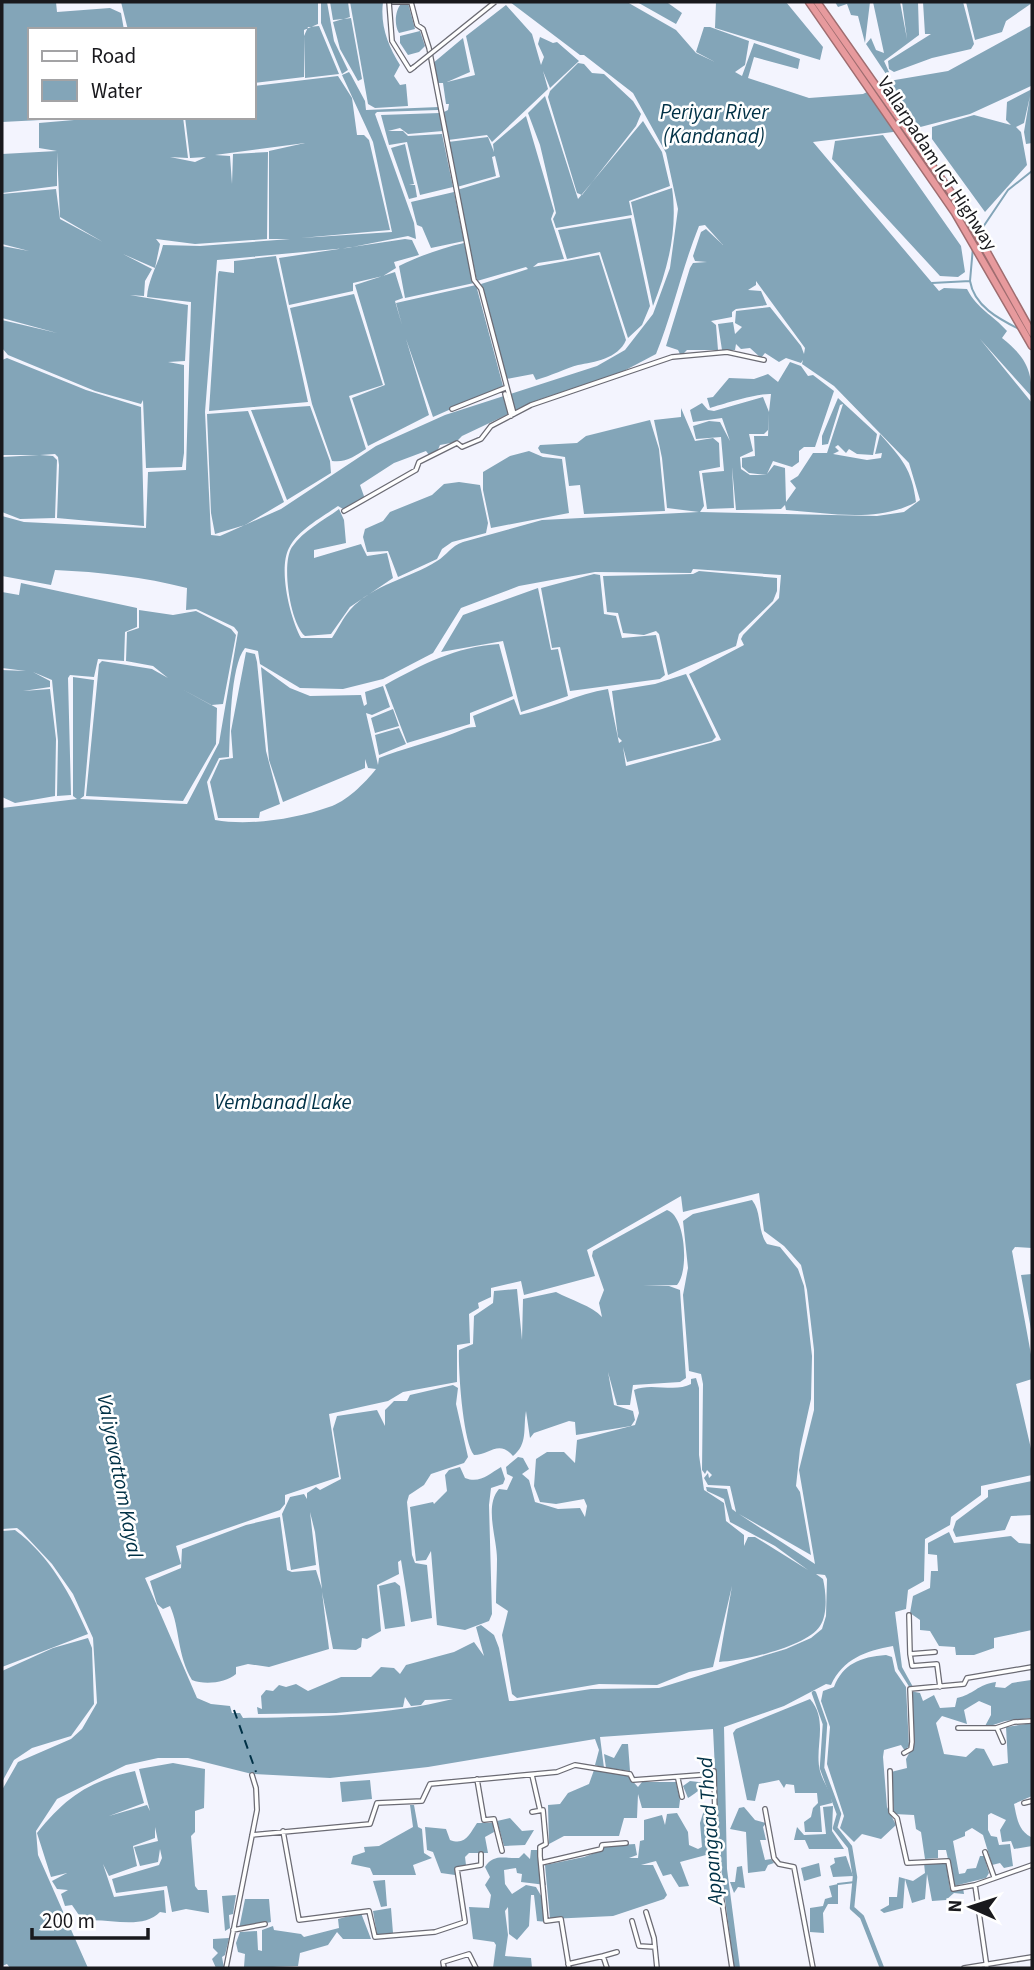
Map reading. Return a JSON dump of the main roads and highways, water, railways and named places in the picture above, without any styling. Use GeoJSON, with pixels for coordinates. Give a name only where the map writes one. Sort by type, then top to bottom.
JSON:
{"type":"FeatureCollection","features":[{"type":"Feature","properties":{"kind":"highway","name":"Vallarpadam ICT Highway"},"geometry":{"type":"LineString","coordinates":[[809,2],[868,79]]}},
{"type":"Feature","properties":{"kind":"highway","name":"Vallarpadam ICT Highway"},"geometry":{"type":"LineString","coordinates":[[817,2],[971,231],[1030,335],[1032,346]]}},
{"type":"Feature","properties":{"kind":"water"},"geometry":{"type":"Polygon","coordinates":[[[2,2],[56,2],[57,12],[110,8],[121,13],[124,28],[28,28],[28,119],[60,119],[2,122],[2,2]]]}},
{"type":"Feature","properties":{"kind":"water"},"geometry":{"type":"Polygon","coordinates":[[[121,2],[318,2],[318,24],[304,30],[304,77],[256,83],[256,28],[128,28],[121,2]]]}},
{"type":"Feature","properties":{"kind":"water"},"geometry":{"type":"Polygon","coordinates":[[[321,2],[327,2],[334,41],[348,70],[342,74],[321,23],[321,2]]]}},
{"type":"Feature","properties":{"kind":"water"},"geometry":{"type":"Polygon","coordinates":[[[330,2],[348,2],[350,17],[344,19],[351,18],[362,79],[358,81],[340,49],[333,22],[343,19],[333,20],[330,2]]]}},
{"type":"Feature","properties":{"kind":"water"},"geometry":{"type":"Polygon","coordinates":[[[350,2],[383,2],[386,35],[400,65],[394,76],[400,85],[406,84],[408,106],[375,108],[368,104],[350,2]]]}},
{"type":"Feature","properties":{"kind":"water","name":"Vembanad Lake"},"geometry":{"type":"Polygon","coordinates":[[[510,2],[627,2],[676,30],[696,53],[715,62],[696,52],[704,27],[710,27],[749,41],[745,65],[735,72],[742,76],[754,43],[800,59],[798,69],[754,57],[748,78],[809,98],[863,94],[889,81],[948,71],[1032,25],[1031,86],[970,114],[909,130],[813,142],[939,291],[944,288],[967,289],[981,307],[1007,331],[1002,338],[1021,356],[1030,378],[1032,397],[980,339],[1032,403],[1032,1248],[1015,1247],[1012,1251],[1032,1360],[1032,1379],[1016,1384],[1032,1453],[1032,1475],[981,1486],[981,1495],[951,1517],[950,1525],[925,1539],[924,1581],[908,1590],[906,1609],[895,1612],[902,1667],[913,1687],[910,1688],[898,1669],[893,1646],[883,1648],[856,1658],[842,1669],[831,1685],[826,1684],[784,1706],[724,1727],[727,1869],[740,1968],[734,1968],[719,1852],[713,1729],[600,1737],[604,1768],[595,1765],[599,1750],[595,1739],[428,1767],[330,1778],[252,1774],[188,1758],[158,1758],[126,1765],[57,1799],[36,1831],[38,1855],[88,1968],[10,1968],[7,1964],[2,1966],[2,1790],[18,1762],[71,1739],[82,1729],[97,1703],[93,1638],[73,1594],[52,1564],[22,1532],[17,1528],[2,1529],[2,808],[77,799],[73,796],[73,677],[94,680],[84,796],[80,799],[187,804],[219,743],[238,632],[234,627],[196,609],[186,610],[187,588],[171,584],[55,570],[51,585],[2,576],[2,516],[24,522],[146,528],[148,472],[186,470],[191,302],[147,297],[163,245],[200,246],[290,239],[269,239],[269,151],[305,143],[215,155],[230,156],[232,184],[233,154],[268,152],[267,239],[195,244],[156,239],[160,244],[155,268],[123,254],[152,269],[145,281],[144,296],[130,295],[188,305],[185,361],[168,362],[184,365],[182,467],[146,468],[143,400],[141,404],[95,391],[8,355],[2,348],[2,320],[57,333],[2,318],[2,246],[29,251],[2,244],[2,194],[56,189],[60,219],[103,242],[60,217],[57,152],[57,186],[2,193],[2,154],[57,151],[39,148],[39,123],[86,119],[183,119],[188,158],[170,157],[195,162],[206,157],[190,158],[185,119],[256,119],[256,86],[338,76],[352,98],[357,135],[364,135],[369,140],[390,230],[301,238],[392,232],[373,142],[342,75],[349,72],[365,101],[366,110],[439,107],[438,110],[375,114],[414,223],[416,239],[408,236],[347,248],[217,260],[205,412],[211,535],[220,536],[281,509],[376,446],[445,415],[597,366],[625,350],[653,314],[670,268],[678,209],[666,153],[633,93],[584,55],[580,55],[510,2]],[[705,225],[699,226],[656,354],[620,373],[538,400],[462,436],[456,442],[440,445],[437,452],[429,455],[426,451],[394,463],[360,485],[365,499],[343,509],[338,506],[298,535],[286,557],[285,580],[289,606],[301,638],[332,638],[347,613],[359,601],[426,567],[463,542],[542,520],[699,512],[667,508],[662,458],[654,420],[681,417],[681,408],[695,441],[713,438],[719,443],[720,467],[699,471],[704,506],[700,512],[877,516],[904,512],[920,500],[909,463],[834,386],[802,364],[803,360],[801,363],[786,358],[779,362],[765,353],[761,358],[750,348],[741,349],[736,344],[735,350],[722,350],[718,324],[733,322],[735,334],[742,327],[735,323],[736,311],[770,307],[801,346],[804,354],[805,348],[756,281],[756,285],[748,290],[761,291],[767,305],[736,309],[732,312],[732,317],[711,321],[716,325],[718,350],[687,350],[681,356],[678,350],[666,346],[690,268],[693,263],[707,262],[695,261],[693,256],[701,232],[706,229],[723,245],[705,225]],[[693,569],[691,573],[595,572],[519,586],[461,608],[433,653],[383,679],[343,689],[300,688],[260,664],[258,651],[245,648],[236,669],[229,757],[219,758],[207,782],[215,820],[257,822],[287,818],[335,805],[361,786],[376,769],[368,768],[365,759],[365,768],[283,802],[269,760],[261,667],[290,688],[310,696],[361,695],[364,706],[367,704],[365,692],[383,686],[390,707],[372,715],[366,713],[378,765],[379,758],[476,727],[473,716],[514,699],[520,715],[608,689],[619,743],[622,741],[618,737],[612,691],[655,684],[686,674],[716,737],[712,741],[627,762],[623,747],[626,766],[721,740],[689,674],[744,645],[741,639],[743,635],[779,598],[781,575],[693,569]],[[759,1193],[683,1212],[681,1196],[587,1250],[595,1276],[524,1295],[521,1281],[491,1288],[491,1297],[478,1303],[479,1308],[469,1314],[470,1343],[457,1345],[457,1382],[403,1392],[388,1401],[329,1414],[339,1477],[285,1495],[285,1504],[280,1510],[176,1546],[181,1564],[145,1578],[197,1698],[211,1704],[230,1706],[232,1713],[240,1713],[243,1718],[375,1712],[427,1705],[453,1699],[425,1700],[421,1705],[411,1706],[405,1697],[403,1707],[336,1713],[258,1714],[257,1707],[262,1709],[261,1696],[266,1690],[273,1691],[279,1685],[286,1687],[296,1684],[308,1691],[341,1677],[371,1677],[381,1667],[394,1668],[400,1674],[406,1665],[454,1652],[474,1642],[484,1656],[476,1627],[481,1625],[494,1635],[499,1648],[509,1701],[591,1689],[659,1688],[786,1649],[811,1638],[822,1629],[826,1616],[827,1579],[825,1575],[816,1574],[823,1579],[826,1603],[823,1621],[813,1634],[773,1652],[719,1662],[732,1586],[713,1667],[689,1672],[657,1685],[599,1684],[517,1698],[512,1694],[502,1635],[508,1611],[496,1603],[497,1559],[492,1504],[499,1489],[507,1490],[513,1477],[507,1474],[506,1467],[518,1457],[523,1458],[529,1469],[522,1474],[529,1480],[535,1502],[558,1509],[580,1508],[585,1517],[587,1506],[584,1499],[556,1504],[540,1502],[534,1486],[536,1459],[547,1452],[564,1452],[575,1463],[577,1440],[635,1425],[639,1413],[634,1390],[648,1387],[685,1387],[691,1384],[691,1379],[696,1378],[699,1388],[699,1455],[704,1490],[724,1503],[726,1521],[744,1535],[744,1546],[748,1537],[755,1537],[808,1570],[775,1546],[730,1522],[724,1499],[707,1491],[706,1487],[727,1489],[732,1509],[736,1512],[730,1486],[708,1485],[704,1478],[708,1473],[709,1478],[712,1475],[707,1470],[705,1474],[702,1470],[703,1384],[701,1374],[689,1371],[683,1295],[688,1268],[683,1221],[693,1214],[752,1200],[767,1244],[780,1247],[798,1269],[804,1286],[812,1356],[811,1399],[800,1449],[796,1486],[800,1492],[811,1555],[739,1514],[815,1564],[799,1470],[814,1410],[814,1350],[807,1290],[801,1265],[784,1246],[764,1231],[759,1193]]]}},
{"type":"Feature","properties":{"kind":"water"},"geometry":{"type":"Polygon","coordinates":[[[637,2],[668,3],[682,13],[676,24],[637,2]]]}},
{"type":"Feature","properties":{"kind":"water"},"geometry":{"type":"Polygon","coordinates":[[[716,2],[786,2],[823,47],[820,60],[715,28],[716,2]]]}},
{"type":"Feature","properties":{"kind":"water"},"geometry":{"type":"Polygon","coordinates":[[[835,2],[870,2],[865,43],[858,16],[851,15],[847,4],[838,7],[835,2]]]}},
{"type":"Feature","properties":{"kind":"water"},"geometry":{"type":"Polygon","coordinates":[[[873,2],[900,2],[907,39],[902,2],[918,2],[919,35],[884,61],[889,72],[886,74],[866,44],[871,38],[876,50],[884,53],[873,2]]]}},
{"type":"Feature","properties":{"kind":"water"},"geometry":{"type":"Polygon","coordinates":[[[923,2],[963,2],[974,44],[971,49],[932,58],[894,72],[889,69],[888,61],[931,34],[925,34],[923,2]]]}},
{"type":"Feature","properties":{"kind":"water"},"geometry":{"type":"Polygon","coordinates":[[[966,2],[1032,3],[1006,21],[1002,32],[975,40],[966,2]]]}},
{"type":"Feature","properties":{"kind":"water"},"geometry":{"type":"Polygon","coordinates":[[[408,3],[415,29],[399,33],[397,10],[401,4],[408,3]]]}},
{"type":"Feature","properties":{"kind":"water"},"geometry":{"type":"Polygon","coordinates":[[[506,5],[532,34],[541,65],[544,57],[538,44],[540,37],[557,42],[579,61],[550,88],[543,71],[548,89],[492,142],[487,135],[448,140],[444,112],[448,110],[449,104],[446,104],[443,83],[438,83],[432,64],[463,38],[470,72],[447,82],[475,75],[466,36],[506,5]]]}},
{"type":"Feature","properties":{"kind":"water"},"geometry":{"type":"Polygon","coordinates":[[[319,26],[339,74],[305,78],[304,36],[308,27],[319,26]]]}},
{"type":"Feature","properties":{"kind":"water"},"geometry":{"type":"Polygon","coordinates":[[[420,31],[425,46],[419,52],[408,55],[400,43],[400,36],[420,31]]]}},
{"type":"Feature","properties":{"kind":"water"},"geometry":{"type":"Polygon","coordinates":[[[578,63],[584,64],[592,73],[604,74],[633,101],[641,114],[636,126],[582,195],[577,193],[548,97],[550,91],[578,63]]]}},
{"type":"Feature","properties":{"kind":"water"},"geometry":{"type":"Polygon","coordinates":[[[1032,89],[1032,143],[1026,144],[1024,132],[1030,96],[1024,123],[1016,127],[1021,132],[1027,165],[985,212],[932,139],[932,127],[974,115],[1011,125],[1006,120],[1007,102],[1032,89]]]}},
{"type":"Feature","properties":{"kind":"water"},"geometry":{"type":"Polygon","coordinates":[[[545,96],[578,199],[643,121],[662,152],[670,186],[629,201],[632,215],[556,228],[553,219],[556,213],[540,145],[528,113],[545,96]]]}},
{"type":"Feature","properties":{"kind":"water"},"geometry":{"type":"Polygon","coordinates":[[[440,113],[443,131],[408,134],[400,128],[388,131],[403,131],[408,136],[442,134],[453,187],[420,195],[407,142],[389,145],[381,115],[440,113]]]}},
{"type":"Feature","properties":{"kind":"water"},"geometry":{"type":"Polygon","coordinates":[[[526,116],[554,211],[551,219],[564,259],[538,263],[533,267],[599,255],[626,340],[612,355],[536,380],[533,374],[506,379],[481,284],[528,269],[526,267],[477,281],[457,190],[500,177],[495,156],[492,157],[496,176],[457,187],[448,142],[488,137],[494,152],[493,144],[526,116]]]}},
{"type":"Feature","properties":{"kind":"water"},"geometry":{"type":"Polygon","coordinates":[[[883,135],[961,246],[965,272],[958,277],[940,276],[832,159],[835,141],[883,135]]]}},
{"type":"Feature","properties":{"kind":"water"},"geometry":{"type":"Polygon","coordinates":[[[405,144],[414,184],[409,185],[415,185],[417,197],[409,199],[391,148],[405,144]]]}},
{"type":"Feature","properties":{"kind":"water"},"geometry":{"type":"Polygon","coordinates":[[[672,188],[673,234],[653,306],[631,202],[672,188]]]}},
{"type":"Feature","properties":{"kind":"water"},"geometry":{"type":"Polygon","coordinates":[[[454,192],[464,241],[431,248],[422,227],[417,225],[411,202],[454,192]]]}},
{"type":"Feature","properties":{"kind":"water"},"geometry":{"type":"Polygon","coordinates":[[[631,218],[650,306],[642,325],[628,338],[600,252],[567,259],[558,230],[631,218]]]}},
{"type":"Feature","properties":{"kind":"water"},"geometry":{"type":"Polygon","coordinates":[[[412,240],[419,255],[394,262],[396,268],[383,276],[353,283],[353,291],[289,305],[279,258],[412,240]]]}},
{"type":"Feature","properties":{"kind":"water"},"geometry":{"type":"Polygon","coordinates":[[[464,243],[474,283],[405,298],[399,266],[464,243]]]}},
{"type":"Feature","properties":{"kind":"water"},"geometry":{"type":"Polygon","coordinates":[[[276,256],[308,402],[209,411],[219,271],[234,273],[234,261],[276,256]]]}},
{"type":"Feature","properties":{"kind":"water"},"geometry":{"type":"Polygon","coordinates":[[[395,272],[403,298],[395,301],[402,325],[396,303],[476,285],[503,386],[433,417],[406,339],[429,415],[368,446],[352,398],[385,385],[355,285],[395,272]]]}},
{"type":"Feature","properties":{"kind":"water"},"geometry":{"type":"Polygon","coordinates":[[[354,294],[383,385],[349,396],[366,449],[346,460],[332,461],[312,404],[290,308],[354,294]]]}},
{"type":"Feature","properties":{"kind":"water"},"geometry":{"type":"Polygon","coordinates":[[[7,358],[86,390],[141,407],[144,526],[57,518],[59,465],[55,454],[40,455],[53,456],[57,460],[55,518],[20,519],[2,512],[2,457],[39,455],[2,455],[2,360],[7,358]]]}},
{"type":"Feature","properties":{"kind":"water"},"geometry":{"type":"Polygon","coordinates":[[[790,362],[801,366],[808,376],[813,375],[834,391],[815,447],[804,447],[799,451],[799,462],[792,467],[773,461],[767,474],[774,465],[785,468],[786,502],[796,488],[790,481],[798,476],[813,453],[827,453],[843,404],[840,405],[828,444],[822,445],[822,436],[838,398],[877,434],[873,455],[857,454],[849,449],[846,453],[838,445],[835,447],[839,451],[833,454],[867,460],[881,458],[882,453],[875,454],[880,434],[905,465],[912,481],[916,502],[886,513],[869,515],[786,510],[785,505],[781,509],[736,510],[732,467],[734,508],[707,509],[702,473],[724,471],[721,437],[696,439],[693,426],[709,421],[720,422],[730,441],[722,418],[693,422],[690,410],[702,403],[708,410],[714,411],[763,397],[769,412],[771,394],[710,408],[707,398],[713,397],[729,378],[754,379],[768,374],[778,382],[790,362]],[[769,413],[768,430],[764,434],[749,434],[753,451],[740,457],[741,469],[750,475],[767,475],[749,473],[742,467],[742,458],[755,456],[754,436],[768,436],[769,413]]]}},
{"type":"Feature","properties":{"kind":"water"},"geometry":{"type":"Polygon","coordinates":[[[310,406],[330,461],[331,473],[287,500],[251,410],[310,406]]]}},
{"type":"Feature","properties":{"kind":"water"},"geometry":{"type":"Polygon","coordinates":[[[248,411],[284,502],[245,525],[215,534],[211,513],[207,414],[248,411]]]}},
{"type":"Feature","properties":{"kind":"water"},"geometry":{"type":"Polygon","coordinates":[[[650,420],[659,449],[665,511],[584,514],[580,485],[569,486],[565,457],[541,453],[538,448],[540,445],[577,443],[586,436],[650,420]]]}},
{"type":"Feature","properties":{"kind":"water"},"geometry":{"type":"Polygon","coordinates":[[[529,451],[543,457],[562,459],[569,513],[491,528],[483,490],[483,472],[510,456],[529,451]]]}},
{"type":"Feature","properties":{"kind":"water"},"geometry":{"type":"Polygon","coordinates":[[[459,482],[480,485],[488,523],[486,533],[452,542],[442,549],[437,559],[398,577],[388,551],[367,552],[363,537],[365,529],[383,521],[390,512],[432,495],[444,484],[459,482]]]}},
{"type":"Feature","properties":{"kind":"water"},"geometry":{"type":"Polygon","coordinates":[[[339,509],[344,520],[346,543],[314,550],[314,558],[361,544],[367,556],[387,553],[393,578],[350,607],[331,634],[305,636],[291,606],[287,579],[289,555],[302,536],[339,509]]]}},
{"type":"Feature","properties":{"kind":"water"},"geometry":{"type":"Polygon","coordinates":[[[699,571],[777,578],[777,591],[773,601],[739,634],[736,646],[668,675],[659,634],[656,631],[644,635],[623,633],[618,613],[607,612],[603,576],[693,574],[699,571]]]}},
{"type":"Feature","properties":{"kind":"water"},"geometry":{"type":"Polygon","coordinates":[[[594,574],[600,575],[604,614],[616,616],[622,638],[656,635],[665,675],[660,679],[570,691],[560,647],[552,648],[541,588],[594,574]]]}},
{"type":"Feature","properties":{"kind":"water"},"geometry":{"type":"Polygon","coordinates":[[[21,583],[137,608],[137,627],[125,632],[124,661],[98,659],[94,677],[70,675],[68,678],[71,795],[57,796],[58,741],[52,680],[33,672],[50,681],[50,687],[23,691],[50,689],[56,739],[55,796],[15,803],[2,797],[2,670],[26,671],[2,668],[2,592],[19,595],[21,583]]]}},
{"type":"Feature","properties":{"kind":"water"},"geometry":{"type":"Polygon","coordinates":[[[538,588],[551,650],[558,649],[568,696],[521,712],[503,641],[441,652],[463,615],[538,588]]]}},
{"type":"Feature","properties":{"kind":"water"},"geometry":{"type":"Polygon","coordinates":[[[139,610],[173,615],[196,611],[231,629],[236,635],[223,704],[211,705],[217,708],[216,744],[183,801],[86,796],[99,664],[102,661],[152,669],[168,678],[153,666],[126,661],[127,632],[139,628],[139,610]]]}},
{"type":"Feature","properties":{"kind":"water"},"geometry":{"type":"Polygon","coordinates":[[[499,644],[513,696],[470,713],[470,724],[407,743],[385,685],[454,653],[499,644]]]}},
{"type":"Feature","properties":{"kind":"water"},"geometry":{"type":"Polygon","coordinates":[[[246,652],[255,654],[257,662],[266,751],[280,804],[260,812],[259,818],[218,818],[210,782],[220,760],[233,758],[231,731],[246,652]]]}},
{"type":"Feature","properties":{"kind":"water"},"geometry":{"type":"Polygon","coordinates":[[[393,709],[399,726],[375,733],[371,718],[393,709]]]}},
{"type":"Feature","properties":{"kind":"water"},"geometry":{"type":"Polygon","coordinates":[[[399,728],[406,744],[379,755],[375,735],[399,728]]]}},
{"type":"Feature","properties":{"kind":"water"},"geometry":{"type":"Polygon","coordinates":[[[667,1210],[673,1214],[682,1233],[684,1257],[681,1278],[677,1285],[643,1286],[669,1286],[680,1290],[686,1378],[680,1382],[633,1385],[630,1405],[617,1405],[608,1372],[614,1405],[633,1411],[635,1420],[631,1426],[576,1435],[575,1422],[569,1421],[534,1433],[530,1438],[526,1411],[523,1441],[513,1456],[498,1448],[474,1455],[464,1422],[459,1350],[473,1344],[474,1316],[493,1303],[494,1291],[517,1289],[522,1340],[523,1299],[556,1292],[587,1306],[602,1317],[599,1303],[604,1290],[592,1256],[593,1251],[667,1210]]]}},
{"type":"Feature","properties":{"kind":"water"},"geometry":{"type":"Polygon","coordinates":[[[1032,1274],[1032,1335],[1021,1275],[1032,1274]]]}},
{"type":"Feature","properties":{"kind":"water"},"geometry":{"type":"Polygon","coordinates":[[[453,1385],[458,1388],[456,1404],[468,1457],[464,1463],[431,1474],[424,1485],[409,1495],[407,1502],[412,1555],[415,1563],[427,1565],[432,1618],[411,1622],[401,1560],[398,1562],[399,1574],[377,1585],[381,1631],[367,1639],[362,1638],[361,1647],[356,1650],[333,1649],[322,1592],[329,1649],[269,1667],[248,1664],[236,1667],[236,1674],[221,1681],[192,1680],[184,1661],[170,1606],[163,1609],[157,1604],[150,1581],[181,1568],[182,1549],[246,1525],[280,1517],[287,1570],[292,1572],[316,1570],[322,1589],[310,1512],[316,1565],[291,1570],[282,1514],[290,1497],[304,1494],[307,1499],[307,1493],[316,1487],[320,1490],[341,1479],[333,1429],[337,1416],[377,1410],[385,1426],[385,1410],[394,1401],[407,1401],[410,1395],[453,1385]]]}},
{"type":"Feature","properties":{"kind":"water"},"geometry":{"type":"Polygon","coordinates":[[[460,1467],[465,1478],[475,1480],[501,1467],[505,1479],[503,1484],[491,1488],[489,1505],[492,1614],[489,1621],[465,1630],[437,1625],[431,1551],[426,1560],[416,1561],[410,1507],[433,1502],[434,1504],[447,1491],[445,1475],[449,1470],[460,1467]]]}},
{"type":"Feature","properties":{"kind":"water"},"geometry":{"type":"Polygon","coordinates":[[[1032,1481],[1032,1515],[1011,1516],[1005,1530],[956,1537],[953,1530],[956,1521],[988,1497],[988,1490],[1032,1481]]]}},
{"type":"Feature","properties":{"kind":"water"},"geometry":{"type":"Polygon","coordinates":[[[15,1530],[49,1564],[88,1634],[2,1667],[2,1531],[15,1530]]]}},
{"type":"Feature","properties":{"kind":"water"},"geometry":{"type":"Polygon","coordinates":[[[949,1532],[954,1543],[1011,1536],[1019,1543],[1032,1544],[1032,1630],[994,1638],[994,1648],[974,1655],[956,1655],[955,1647],[939,1646],[930,1631],[920,1630],[920,1620],[910,1613],[913,1596],[930,1588],[931,1571],[938,1571],[937,1555],[928,1554],[928,1543],[949,1532]]]}},
{"type":"Feature","properties":{"kind":"water"},"geometry":{"type":"Polygon","coordinates":[[[395,1582],[400,1586],[405,1626],[385,1629],[379,1586],[395,1582]]]}},
{"type":"Feature","properties":{"kind":"water"},"geometry":{"type":"Polygon","coordinates":[[[88,1638],[92,1648],[94,1704],[71,1736],[32,1748],[14,1760],[2,1782],[2,1671],[53,1648],[88,1638]]]}},
{"type":"Feature","properties":{"kind":"water"},"geometry":{"type":"Polygon","coordinates":[[[886,1655],[892,1657],[895,1671],[906,1687],[909,1746],[905,1751],[901,1745],[884,1750],[883,1757],[887,1807],[896,1825],[881,1839],[862,1834],[854,1842],[840,1828],[844,1816],[827,1764],[830,1727],[821,1701],[823,1691],[834,1687],[848,1667],[860,1660],[886,1655]]]}},
{"type":"Feature","properties":{"kind":"water"},"geometry":{"type":"Polygon","coordinates":[[[1032,1671],[1032,1718],[1005,1721],[984,1728],[991,1715],[991,1706],[979,1701],[964,1710],[967,1724],[942,1716],[936,1723],[944,1754],[966,1757],[976,1748],[984,1749],[993,1766],[1008,1763],[1006,1727],[1032,1723],[1032,1796],[1014,1804],[1019,1823],[1023,1831],[1031,1837],[1032,1846],[1014,1849],[1011,1841],[1002,1842],[1000,1830],[1006,1820],[991,1813],[988,1815],[988,1830],[991,1836],[997,1837],[999,1845],[1010,1844],[1013,1866],[1004,1868],[1000,1863],[992,1865],[983,1835],[972,1828],[965,1832],[965,1836],[953,1841],[959,1874],[976,1868],[980,1856],[984,1856],[989,1873],[986,1878],[954,1886],[946,1850],[938,1850],[938,1858],[925,1859],[921,1832],[916,1829],[914,1815],[894,1814],[891,1772],[907,1768],[906,1759],[913,1746],[910,1691],[920,1693],[923,1701],[934,1695],[940,1708],[955,1707],[957,1698],[985,1685],[996,1682],[995,1687],[1005,1688],[1012,1683],[1031,1680],[1032,1671]]]}},
{"type":"Feature","properties":{"kind":"water"},"geometry":{"type":"Polygon","coordinates":[[[810,1699],[819,1716],[820,1771],[832,1803],[820,1806],[822,1832],[805,1832],[804,1822],[811,1817],[813,1808],[818,1803],[817,1793],[795,1793],[794,1785],[786,1784],[784,1788],[779,1780],[759,1784],[755,1801],[747,1800],[733,1733],[736,1729],[810,1699]]]}},
{"type":"Feature","properties":{"kind":"water"},"geometry":{"type":"Polygon","coordinates":[[[622,1744],[628,1744],[630,1771],[606,1768],[604,1754],[614,1758],[622,1744]]]}},
{"type":"Feature","properties":{"kind":"water"},"geometry":{"type":"Polygon","coordinates":[[[173,1763],[205,1769],[204,1808],[195,1811],[195,1832],[191,1836],[195,1886],[198,1890],[207,1890],[209,1913],[186,1909],[172,1912],[167,1886],[116,1893],[112,1879],[159,1865],[162,1858],[160,1849],[158,1862],[140,1866],[134,1847],[158,1841],[155,1827],[155,1838],[133,1846],[137,1866],[109,1876],[103,1864],[114,1897],[164,1890],[166,1913],[160,1912],[152,1918],[134,1922],[83,1921],[72,1905],[65,1906],[61,1894],[68,1890],[57,1889],[52,1881],[67,1873],[51,1877],[37,1833],[58,1810],[80,1792],[104,1780],[135,1771],[144,1803],[109,1816],[147,1805],[150,1811],[139,1769],[173,1763]]]}},
{"type":"Feature","properties":{"kind":"water"},"geometry":{"type":"Polygon","coordinates":[[[594,1770],[628,1776],[638,1787],[642,1782],[676,1782],[679,1808],[642,1808],[638,1794],[637,1818],[624,1818],[619,1836],[564,1836],[549,1844],[548,1805],[560,1804],[568,1793],[589,1784],[594,1770]]]}},
{"type":"Feature","properties":{"kind":"water"},"geometry":{"type":"Polygon","coordinates":[[[709,1779],[713,1790],[703,1789],[688,1798],[683,1786],[690,1781],[707,1783],[709,1779]]]}},
{"type":"Feature","properties":{"kind":"water"},"geometry":{"type":"Polygon","coordinates":[[[370,1780],[372,1799],[342,1802],[340,1782],[370,1780]]]}},
{"type":"Feature","properties":{"kind":"water"},"geometry":{"type":"Polygon","coordinates":[[[410,1805],[414,1805],[418,1827],[422,1829],[424,1853],[432,1858],[413,1865],[416,1875],[373,1875],[370,1868],[351,1864],[353,1856],[365,1852],[364,1847],[379,1846],[413,1827],[410,1805]]]}},
{"type":"Feature","properties":{"kind":"water","name":"Appangaad Thod"},"geometry":{"type":"Polygon","coordinates":[[[713,1806],[716,1857],[706,1855],[680,1862],[689,1886],[679,1887],[671,1874],[663,1876],[656,1861],[641,1865],[653,1865],[667,1895],[664,1899],[613,1916],[550,1919],[545,1865],[584,1857],[600,1851],[603,1846],[635,1844],[637,1855],[629,1858],[638,1858],[640,1841],[644,1840],[644,1820],[662,1815],[665,1825],[667,1814],[677,1813],[688,1832],[689,1845],[698,1849],[702,1847],[700,1823],[705,1807],[713,1806]]]}},
{"type":"Feature","properties":{"kind":"water"},"geometry":{"type":"Polygon","coordinates":[[[833,1806],[832,1831],[844,1849],[809,1849],[805,1840],[794,1840],[797,1827],[804,1835],[826,1834],[823,1807],[833,1806]]]}},
{"type":"Feature","properties":{"kind":"water"},"geometry":{"type":"Polygon","coordinates":[[[744,1807],[755,1820],[766,1823],[763,1827],[766,1840],[760,1840],[765,1860],[771,1859],[774,1863],[768,1865],[765,1871],[748,1873],[746,1832],[730,1829],[739,1808],[744,1807]]]}},
{"type":"Feature","properties":{"kind":"water"},"geometry":{"type":"Polygon","coordinates":[[[510,1818],[522,1831],[534,1830],[525,1845],[504,1846],[497,1821],[510,1818]]]}},
{"type":"Feature","properties":{"kind":"water"},"geometry":{"type":"Polygon","coordinates":[[[477,1823],[493,1823],[494,1832],[485,1837],[488,1853],[469,1853],[465,1857],[466,1865],[456,1868],[455,1875],[441,1873],[433,1852],[427,1850],[425,1827],[446,1829],[450,1840],[460,1841],[467,1838],[477,1823]]]}},
{"type":"Feature","properties":{"kind":"water"},"geometry":{"type":"Polygon","coordinates":[[[531,1850],[538,1850],[546,1885],[521,1882],[522,1874],[517,1873],[516,1868],[504,1870],[505,1884],[512,1894],[526,1885],[536,1887],[543,1899],[547,1922],[537,1921],[534,1895],[531,1895],[529,1926],[517,1940],[509,1934],[508,1907],[505,1911],[508,1935],[505,1956],[531,1958],[532,1968],[493,1968],[496,1945],[494,1942],[473,1939],[469,1907],[489,1908],[491,1895],[485,1885],[490,1877],[485,1867],[488,1863],[500,1858],[519,1858],[524,1853],[530,1859],[531,1850]]]}},
{"type":"Feature","properties":{"kind":"water"},"geometry":{"type":"Polygon","coordinates":[[[846,1856],[853,1876],[833,1877],[830,1866],[835,1863],[834,1858],[846,1856]]]}},
{"type":"Feature","properties":{"kind":"water"},"geometry":{"type":"Polygon","coordinates":[[[946,1862],[950,1889],[963,1888],[964,1894],[954,1893],[946,1900],[932,1901],[927,1874],[925,1899],[912,1903],[905,1879],[903,1908],[884,1913],[880,1910],[889,1905],[889,1897],[897,1897],[899,1877],[913,1881],[925,1873],[924,1863],[946,1862]]]}},
{"type":"Feature","properties":{"kind":"water"},"geometry":{"type":"Polygon","coordinates":[[[819,1863],[821,1876],[804,1881],[801,1868],[819,1863]]]}},
{"type":"Feature","properties":{"kind":"water"},"geometry":{"type":"Polygon","coordinates":[[[742,1866],[745,1888],[738,1887],[734,1893],[730,1882],[735,1882],[737,1867],[742,1866]]]}},
{"type":"Feature","properties":{"kind":"water"},"geometry":{"type":"Polygon","coordinates":[[[385,1880],[387,1906],[381,1907],[373,1881],[385,1880]]]}},
{"type":"Feature","properties":{"kind":"water"},"geometry":{"type":"Polygon","coordinates":[[[838,1884],[838,1904],[828,1904],[823,1913],[824,1933],[810,1932],[810,1908],[823,1906],[825,1899],[832,1897],[829,1886],[838,1884]]]}},
{"type":"Feature","properties":{"kind":"water"},"geometry":{"type":"Polygon","coordinates":[[[236,1895],[233,1914],[229,1915],[230,1928],[225,1931],[222,1896],[236,1895]]]}},
{"type":"Feature","properties":{"kind":"water"},"geometry":{"type":"Polygon","coordinates":[[[245,1899],[269,1899],[271,1922],[239,1929],[245,1899]]]}},
{"type":"Feature","properties":{"kind":"water"},"geometry":{"type":"Polygon","coordinates":[[[391,1908],[393,1933],[377,1935],[373,1911],[391,1908]]]}},
{"type":"Feature","properties":{"kind":"water"},"geometry":{"type":"Polygon","coordinates":[[[361,1913],[371,1939],[343,1939],[337,1932],[328,1945],[300,1953],[298,1966],[248,1968],[244,1967],[245,1954],[238,1952],[236,1943],[240,1932],[257,1931],[258,1950],[262,1951],[262,1930],[273,1926],[274,1930],[301,1934],[304,1937],[339,1928],[338,1919],[361,1913]]]}},
{"type":"Feature","properties":{"kind":"water"},"geometry":{"type":"Polygon","coordinates":[[[229,1938],[225,1955],[222,1957],[224,1968],[216,1968],[212,1959],[218,1953],[213,1948],[213,1939],[229,1938]]]}},
{"type":"Feature","properties":{"kind":"waterway"},"geometry":{"type":"LineString","coordinates":[[1032,152],[1032,161]]}},
{"type":"Feature","properties":{"kind":"waterway"},"geometry":{"type":"LineString","coordinates":[[979,233],[1008,190],[1032,171]]}},
{"type":"Feature","properties":{"kind":"waterway"},"geometry":{"type":"LineString","coordinates":[[932,283],[970,281],[973,247]]}},
{"type":"Feature","properties":{"kind":"waterway"},"geometry":{"type":"LineString","coordinates":[[970,281],[972,290],[982,305],[1019,329]]}},
{"type":"Feature","properties":{"kind":"waterway"},"geometry":{"type":"LineString","coordinates":[[814,1693],[825,1724],[822,1768],[839,1814],[835,1828],[850,1847],[855,1877],[852,1908],[862,1917],[882,1968]]}},
{"type":"Feature","properties":{"kind":"waterway"},"geometry":{"type":"LineString","coordinates":[[838,1884],[855,1882]]}},
{"type":"Feature","properties":{"kind":"water label","name":"Periyar River (Kandanad)"},"geometry":{"type":"Point","coordinates":[714,124]}},
{"type":"Feature","properties":{"kind":"water label","name":"Valiyavattom Kayal"},"geometry":{"type":"Point","coordinates":[120,1476]}}]}
